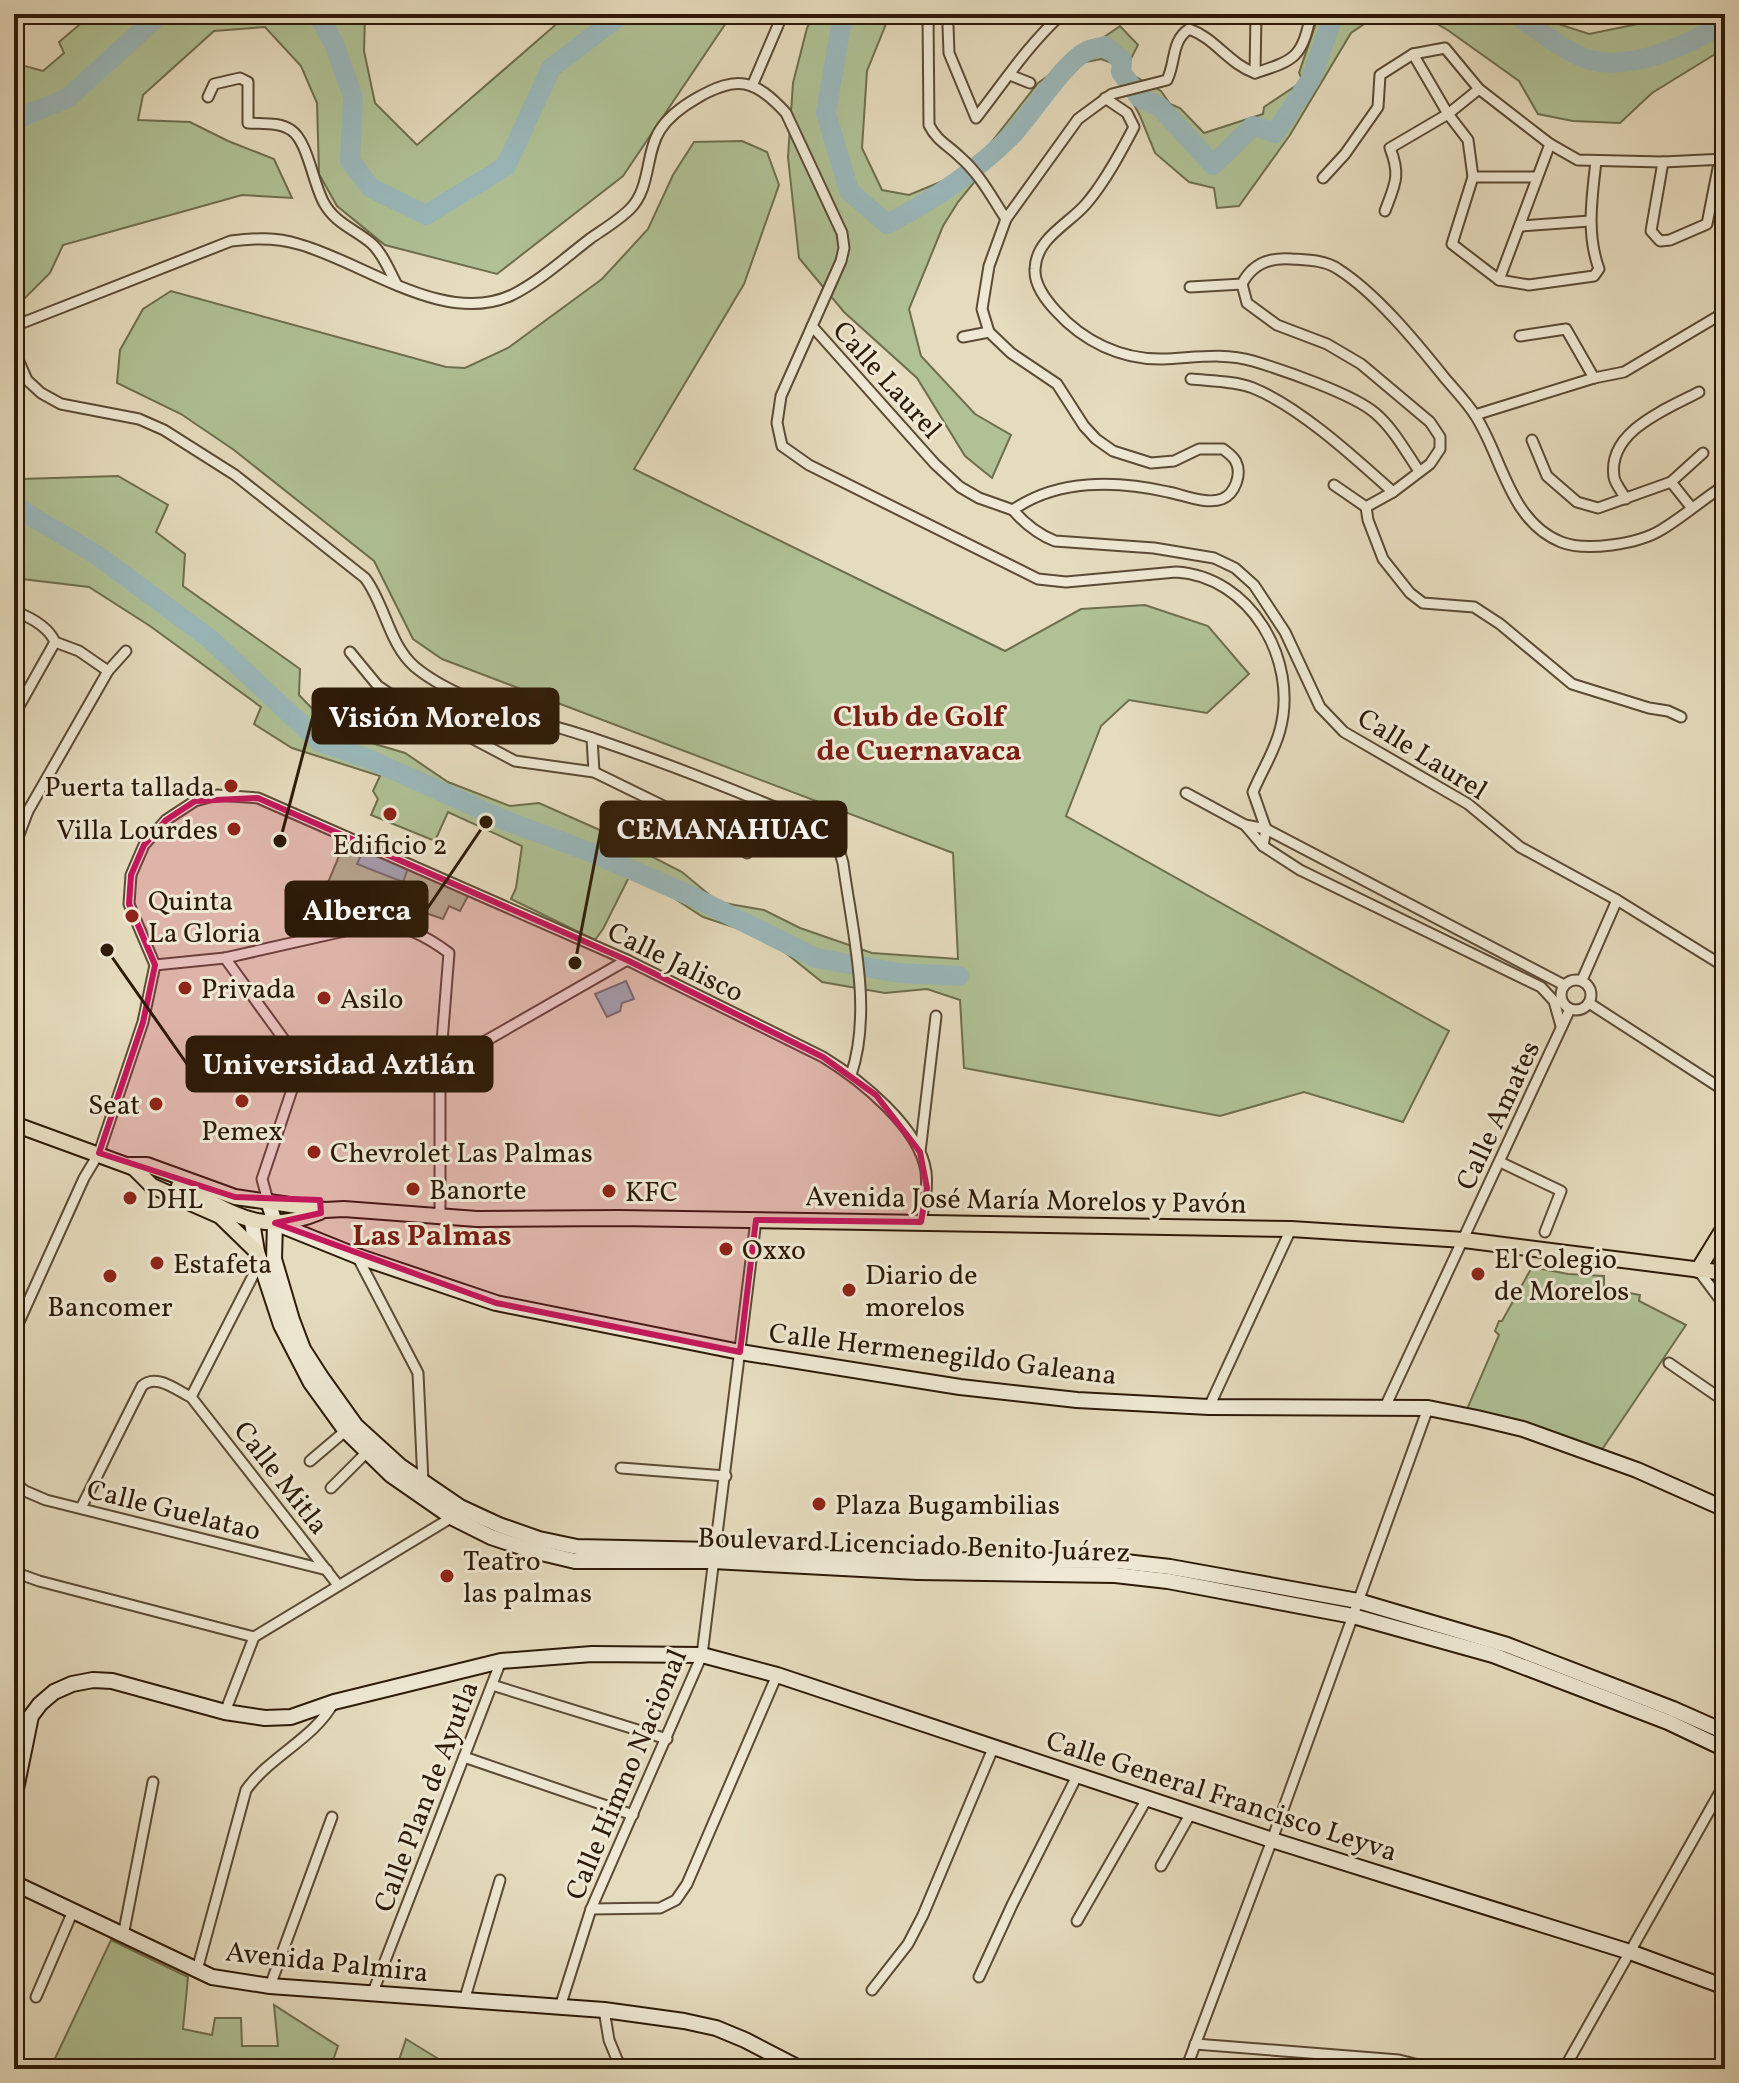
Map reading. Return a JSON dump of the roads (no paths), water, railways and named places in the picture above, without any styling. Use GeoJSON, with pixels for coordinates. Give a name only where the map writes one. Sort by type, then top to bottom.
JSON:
{"type":"FeatureCollection","features":[{"type":"Feature","properties":{"kind":"main road"},"geometry":{"type":"LineString","coordinates":[[14,1124],[131,1165],[252,1222],[275,1223],[325,1210]]}},
{"type":"Feature","properties":{"kind":"main road"},"geometry":{"type":"LineString","coordinates":[[131,1165],[147,1165],[235,1197],[325,1210]]}},
{"type":"Feature","properties":{"kind":"main road"},"geometry":{"type":"LineString","coordinates":[[131,1165],[152,1186],[220,1216],[259,1256]]}},
{"type":"Feature","properties":{"kind":"main road","name":"Avenida José María Morelos y Pavón"},"geometry":{"type":"LineString","coordinates":[[325,1210],[567,1221],[619,1218],[1291,1229],[1464,1240],[1725,1273]]}},
{"type":"Feature","properties":{"kind":"main road"},"geometry":{"type":"LineString","coordinates":[[1698,1270],[1725,1226]]}},
{"type":"Feature","properties":{"kind":"street"},"geometry":{"type":"LineString","coordinates":[[928,14],[929,125],[937,140],[961,157],[981,180],[1006,219]]}},
{"type":"Feature","properties":{"kind":"street"},"geometry":{"type":"LineString","coordinates":[[948,26],[949,53],[976,118],[1024,52],[1062,14]]}},
{"type":"Feature","properties":{"kind":"street"},"geometry":{"type":"LineString","coordinates":[[1255,73],[1256,14]]}},
{"type":"Feature","properties":{"kind":"street"},"geometry":{"type":"LineString","coordinates":[[1013,510],[1029,499],[1055,489],[1089,484],[1130,485],[1198,499],[1223,499],[1234,489],[1239,473],[1236,461],[1223,449],[1199,449],[1174,461],[1151,463],[1113,451],[1096,439],[1057,384],[1011,353],[989,332],[982,309],[983,292],[996,241],[1006,219],[1078,119],[1105,98],[1167,80],[1173,68],[1175,47],[1180,36],[1189,29],[1203,34],[1244,69],[1255,73],[1295,57],[1305,42],[1311,14]]}},
{"type":"Feature","properties":{"kind":"street"},"geometry":{"type":"LineString","coordinates":[[752,86],[779,23]]}},
{"type":"Feature","properties":{"kind":"street"},"geometry":{"type":"LineString","coordinates":[[1323,178],[1345,154],[1378,107],[1380,75],[1413,54],[1445,48],[1479,89],[1550,144],[1578,160],[1663,162],[1722,159],[1707,224],[1670,240],[1660,241],[1651,231],[1663,162]]}},
{"type":"Feature","properties":{"kind":"street"},"geometry":{"type":"LineString","coordinates":[[1413,54],[1448,114],[1468,140],[1473,177],[1452,244],[1499,280],[1529,285],[1594,276],[1599,269],[1592,250],[1590,221],[1596,161]]}},
{"type":"Feature","properties":{"kind":"street"},"geometry":{"type":"LineString","coordinates":[[1010,75],[1030,83]]}},
{"type":"Feature","properties":{"kind":"street"},"geometry":{"type":"LineString","coordinates":[[208,97],[214,84],[240,78],[248,82],[248,123],[280,125],[291,130],[300,140],[325,206],[339,223],[374,244],[397,285]]}},
{"type":"Feature","properties":{"kind":"street"},"geometry":{"type":"LineString","coordinates":[[851,1075],[859,1052],[861,1003],[843,863],[840,850],[831,837],[817,826],[746,795],[592,738],[489,706],[434,680],[414,666],[401,651],[374,590],[365,578],[247,484],[164,430],[139,419],[61,404],[41,393],[27,380],[14,350],[16,324],[231,241],[254,238],[300,244],[397,285],[460,303],[484,303],[510,296],[631,209],[642,191],[660,130],[681,107],[721,84],[744,83],[752,86],[786,113],[842,233],[844,248],[781,396],[777,423],[782,446],[809,465],[1038,579],[1066,582],[1193,573],[1210,578],[1245,602],[1270,637],[1282,674],[1284,700],[1281,728],[1270,760],[1253,792],[1266,829],[1263,846]]}},
{"type":"Feature","properties":{"kind":"street"},"geometry":{"type":"LineString","coordinates":[[1385,211],[1397,166],[1390,148],[1448,114],[1479,89]]}},
{"type":"Feature","properties":{"kind":"street"},"geometry":{"type":"LineString","coordinates":[[1105,98],[1127,113],[1134,127],[1086,204],[1043,245],[1034,267],[1038,286],[1050,304],[1071,328],[1116,352],[1161,359],[1206,355],[1251,360],[1354,399],[1378,415],[1419,471]]}},
{"type":"Feature","properties":{"kind":"street"},"geometry":{"type":"LineString","coordinates":[[1499,280],[1550,144]]}},
{"type":"Feature","properties":{"kind":"street"},"geometry":{"type":"LineString","coordinates":[[1473,177],[1536,177]]}},
{"type":"Feature","properties":{"kind":"street"},"geometry":{"type":"LineString","coordinates":[[1521,226],[1590,221]]}},
{"type":"Feature","properties":{"kind":"street"},"geometry":{"type":"LineString","coordinates":[[1366,507],[1393,492],[1430,464],[1440,449],[1440,437],[1430,422],[1361,364],[1327,344],[1277,325],[1247,303],[1242,284],[1248,273],[1265,261],[1307,260],[1337,268],[1406,330],[1475,415],[1513,497],[1533,523],[1558,541],[1579,547],[1630,541],[1660,531],[1725,485]]}},
{"type":"Feature","properties":{"kind":"street"},"geometry":{"type":"LineString","coordinates":[[1190,287],[1242,284]]}},
{"type":"Feature","properties":{"kind":"street"},"geometry":{"type":"LineString","coordinates":[[1475,415],[1594,378],[1624,372],[1725,312]]}},
{"type":"Feature","properties":{"kind":"street","name":"Calle Laurel"},"geometry":{"type":"LineString","coordinates":[[812,326],[935,464],[960,487],[979,498],[1013,510],[1025,524],[1055,541],[1154,548],[1214,558],[1235,568],[1254,585],[1285,632],[1320,707],[1344,732],[1468,804],[1520,847],[1617,900],[1725,967]]}},
{"type":"Feature","properties":{"kind":"street"},"geometry":{"type":"LineString","coordinates":[[1520,336],[1566,329],[1594,378]]}},
{"type":"Feature","properties":{"kind":"street"},"geometry":{"type":"LineString","coordinates":[[963,337],[989,332]]}},
{"type":"Feature","properties":{"kind":"street"},"geometry":{"type":"LineString","coordinates":[[1191,379],[1251,387],[1283,404],[1352,455],[1393,492]]}},
{"type":"Feature","properties":{"kind":"street"},"geometry":{"type":"LineString","coordinates":[[1626,499],[1614,478],[1617,454],[1629,432],[1699,392]]}},
{"type":"Feature","properties":{"kind":"street"},"geometry":{"type":"LineString","coordinates":[[1532,440],[1547,476],[1577,502],[1598,508],[1671,482],[1703,453]]}},
{"type":"Feature","properties":{"kind":"street"},"geometry":{"type":"LineString","coordinates":[[1671,482],[1691,507]]}},
{"type":"Feature","properties":{"kind":"street"},"geometry":{"type":"LineString","coordinates":[[1334,485],[1366,507],[1383,559],[1410,593],[1423,603],[1474,607],[1500,624],[1572,684],[1681,717]]}},
{"type":"Feature","properties":{"kind":"street"},"geometry":{"type":"LineString","coordinates":[[14,611],[41,625],[55,642],[79,651],[108,671]]}},
{"type":"Feature","properties":{"kind":"street"},"geometry":{"type":"LineString","coordinates":[[14,715],[55,642]]}},
{"type":"Feature","properties":{"kind":"street"},"geometry":{"type":"LineString","coordinates":[[14,848],[28,811],[108,671],[126,651]]}},
{"type":"Feature","properties":{"kind":"street"},"geometry":{"type":"LineString","coordinates":[[350,652],[378,686],[396,698],[515,761],[594,772],[686,817],[747,853]]}},
{"type":"Feature","properties":{"kind":"street"},"geometry":{"type":"LineString","coordinates":[[592,738],[594,772]]}},
{"type":"Feature","properties":{"kind":"street"},"geometry":{"type":"LineString","coordinates":[[1186,793],[1245,825],[1266,829],[1564,985]]}},
{"type":"Feature","properties":{"kind":"street","name":"Calle Jalisco"},"geometry":{"type":"LineString","coordinates":[[155,965],[129,904],[131,875],[144,845],[166,820],[195,801],[217,795],[258,798],[627,960],[823,1057],[876,1095],[920,1152],[926,1169],[927,1188],[921,1222]]}},
{"type":"Feature","properties":{"kind":"street"},"geometry":{"type":"LineString","coordinates":[[1245,825],[1263,846],[1300,870],[1541,987],[1554,1001],[1561,1026]]}},
{"type":"Feature","properties":{"kind":"street"},"geometry":{"type":"LineString","coordinates":[[1582,980],[1617,900]]}},
{"type":"Feature","properties":{"kind":"street"},"geometry":{"type":"LineString","coordinates":[[14,1333],[84,1178],[99,1153],[143,1022],[155,965],[225,958],[380,923],[395,924],[435,942],[449,953],[440,1067],[440,1217]]}},
{"type":"Feature","properties":{"kind":"street"},"geometry":{"type":"LineString","coordinates":[[225,958],[301,1063]]}},
{"type":"Feature","properties":{"kind":"street"},"geometry":{"type":"LineString","coordinates":[[301,1063],[440,1067],[627,960]]}},
{"type":"Feature","properties":{"kind":"street"},"geometry":{"type":"LineString","coordinates":[[1572,979],[1582,980],[1592,994],[1589,1003],[1577,1010],[1570,1009],[1561,999],[1564,985],[1572,979]]}},
{"type":"Feature","properties":{"kind":"street"},"geometry":{"type":"LineString","coordinates":[[1589,1003],[1725,1091]]}},
{"type":"Feature","properties":{"kind":"street","name":"Calle Amates"},"geometry":{"type":"LineString","coordinates":[[1385,1407],[1570,1009]]}},
{"type":"Feature","properties":{"kind":"street"},"geometry":{"type":"LineString","coordinates":[[920,1152],[936,1016]]}},
{"type":"Feature","properties":{"kind":"street"},"geometry":{"type":"LineString","coordinates":[[275,1223],[262,1179],[301,1063]]}},
{"type":"Feature","properties":{"kind":"street"},"geometry":{"type":"LineString","coordinates":[[1500,1162],[1561,1191],[1545,1232]]}},
{"type":"Feature","properties":{"kind":"street","name":"Calle Himno Nacional"},"geometry":{"type":"LineString","coordinates":[[560,2007],[591,1909],[702,1655],[756,1220]]}},
{"type":"Feature","properties":{"kind":"street","name":"Boulevard Licenciado Benito Juárez"},"geometry":{"type":"LineString","coordinates":[[252,1222],[259,1256],[281,1325],[311,1383],[350,1427],[400,1466],[423,1490]]}},
{"type":"Feature","properties":{"kind":"street","name":"Boulevard Licenciado Benito Juárez"},"geometry":{"type":"LineString","coordinates":[[275,1223],[274,1259],[303,1349],[367,1452],[391,1475],[423,1490],[491,1537],[575,1561],[714,1556],[918,1572],[1115,1568],[1168,1581],[1355,1608],[1507,1645],[1725,1732]]}},
{"type":"Feature","properties":{"kind":"street","name":"Calle Hermenegildo Galeana"},"geometry":{"type":"LineString","coordinates":[[275,1223],[357,1256],[496,1303],[740,1352],[960,1387],[1077,1400],[1209,1407],[1428,1408],[1523,1429],[1637,1470],[1725,1509]]}},
{"type":"Feature","properties":{"kind":"street"},"geometry":{"type":"LineString","coordinates":[[1209,1407],[1291,1229]]}},
{"type":"Feature","properties":{"kind":"street"},"geometry":{"type":"LineString","coordinates":[[81,1508],[142,1386],[147,1381],[155,1380],[191,1397],[259,1256]]}},
{"type":"Feature","properties":{"kind":"street"},"geometry":{"type":"LineString","coordinates":[[357,1256],[418,1373],[423,1490]]}},
{"type":"Feature","properties":{"kind":"street"},"geometry":{"type":"LineString","coordinates":[[1698,1270],[1725,1306]]}},
{"type":"Feature","properties":{"kind":"street"},"geometry":{"type":"LineString","coordinates":[[1669,1363],[1717,1396],[1725,1385]]}},
{"type":"Feature","properties":{"kind":"street","name":"Calle Mitla"},"geometry":{"type":"LineString","coordinates":[[191,1397],[338,1585]]}},
{"type":"Feature","properties":{"kind":"street"},"geometry":{"type":"LineString","coordinates":[[1186,2069],[1428,1408]]}},
{"type":"Feature","properties":{"kind":"street"},"geometry":{"type":"LineString","coordinates":[[310,1461],[350,1427]]}},
{"type":"Feature","properties":{"kind":"street"},"geometry":{"type":"LineString","coordinates":[[331,1488],[367,1452]]}},
{"type":"Feature","properties":{"kind":"street"},"geometry":{"type":"LineString","coordinates":[[621,1468],[726,1476]]}},
{"type":"Feature","properties":{"kind":"street","name":"Calle Guelatao"},"geometry":{"type":"LineString","coordinates":[[14,1482],[25,1491],[46,1500],[327,1570]]}},
{"type":"Feature","properties":{"kind":"street"},"geometry":{"type":"LineString","coordinates":[[225,1712],[254,1637],[456,1512]]}},
{"type":"Feature","properties":{"kind":"street"},"geometry":{"type":"LineString","coordinates":[[14,1572],[254,1637]]}},
{"type":"Feature","properties":{"kind":"street","name":"Boulevard Licenciado Benito Juárez"},"geometry":{"type":"LineString","coordinates":[[1355,1608],[1493,1655],[1668,1722],[1725,1749]]}},
{"type":"Feature","properties":{"kind":"street","name":"Calle General Francisco Leyva"},"geometry":{"type":"LineString","coordinates":[[14,1799],[31,1716],[54,1692],[72,1684],[112,1681],[225,1712],[265,1718],[291,1717],[334,1702],[501,1661],[592,1654],[702,1655],[777,1675],[1272,1840],[1630,1952],[1725,1987]]}},
{"type":"Feature","properties":{"kind":"street","name":"Calle Plan de Ayutla"},"geometry":{"type":"LineString","coordinates":[[373,1992],[501,1661]]}},
{"type":"Feature","properties":{"kind":"street"},"geometry":{"type":"LineString","coordinates":[[591,1909],[660,1908],[676,1900],[687,1884],[777,1675]]}},
{"type":"Feature","properties":{"kind":"street"},"geometry":{"type":"LineString","coordinates":[[492,1685],[667,1739]]}},
{"type":"Feature","properties":{"kind":"street"},"geometry":{"type":"LineString","coordinates":[[197,1970],[246,1790],[256,1775],[326,1716],[334,1702]]}},
{"type":"Feature","properties":{"kind":"street"},"geometry":{"type":"LineString","coordinates":[[872,1990],[908,1944],[923,1915],[994,1746]]}},
{"type":"Feature","properties":{"kind":"street"},"geometry":{"type":"LineString","coordinates":[[464,1757],[633,1815]]}},
{"type":"Feature","properties":{"kind":"street"},"geometry":{"type":"LineString","coordinates":[[979,1977],[1078,1774]]}},
{"type":"Feature","properties":{"kind":"street"},"geometry":{"type":"LineString","coordinates":[[123,1936],[153,1782]]}},
{"type":"Feature","properties":{"kind":"street"},"geometry":{"type":"LineString","coordinates":[[1564,2069],[1725,1783]]}},
{"type":"Feature","properties":{"kind":"street"},"geometry":{"type":"LineString","coordinates":[[1077,1921],[1148,1797]]}},
{"type":"Feature","properties":{"kind":"street"},"geometry":{"type":"LineString","coordinates":[[1161,1866],[1191,1813]]}},
{"type":"Feature","properties":{"kind":"street"},"geometry":{"type":"LineString","coordinates":[[270,1986],[332,1817]]}},
{"type":"Feature","properties":{"kind":"street"},"geometry":{"type":"LineString","coordinates":[[464,2001],[500,1880]]}},
{"type":"Feature","properties":{"kind":"street","name":"Avenida Palmira"},"geometry":{"type":"LineString","coordinates":[[16,1889],[73,1911],[197,1970],[229,1981],[604,2010],[684,2021],[716,2028],[801,2069]]}},
{"type":"Feature","properties":{"kind":"street"},"geometry":{"type":"LineString","coordinates":[[36,1997],[73,1911]]}},
{"type":"Feature","properties":{"kind":"street"},"geometry":{"type":"LineString","coordinates":[[604,2010],[605,2026],[621,2069]]}},
{"type":"Feature","properties":{"kind":"street"},"geometry":{"type":"LineString","coordinates":[[1195,2044],[1399,2060],[1435,2069]]}},
{"type":"Feature","properties":{"kind":"water"},"geometry":{"type":"Polygon","coordinates":[[[363,851],[408,868],[403,882],[357,864],[363,851]]]}},
{"type":"Feature","properties":{"kind":"water"},"geometry":{"type":"Polygon","coordinates":[[[626,981],[634,999],[622,1003],[620,1011],[607,1017],[595,994],[626,981]]]}},
{"type":"Feature","properties":{"kind":"waterway"},"geometry":{"type":"LineString","coordinates":[[14,120],[68,98],[160,14]]}},
{"type":"Feature","properties":{"kind":"waterway"},"geometry":{"type":"LineString","coordinates":[[318,14],[335,46],[353,97],[350,161],[371,188],[426,215],[506,166],[551,68],[622,14]]}},
{"type":"Feature","properties":{"kind":"waterway"},"geometry":{"type":"LineString","coordinates":[[843,14],[826,113],[849,191],[887,224],[938,195],[984,161],[1013,134],[1068,66],[1087,51],[1105,46],[1122,60],[1121,72],[1140,98],[1160,107],[1213,165],[1253,126],[1275,133],[1311,79],[1334,14]]}},
{"type":"Feature","properties":{"kind":"waterway"},"geometry":{"type":"LineString","coordinates":[[1515,14],[1571,52],[1590,60],[1607,62],[1624,62],[1660,54],[1725,22]]}},
{"type":"Feature","properties":{"kind":"waterway"},"geometry":{"type":"LineString","coordinates":[[14,506],[97,555],[210,639],[320,742],[371,760],[504,820],[598,855],[691,896],[816,958],[899,973],[959,976]]}},
{"type":"Feature","properties":{"kind":"place","name":"Puerta tallada"},"geometry":{"type":"Point","coordinates":[231,786]}},
{"type":"Feature","properties":{"kind":"place","name":"Edificio 2"},"geometry":{"type":"Point","coordinates":[390,814]}},
{"type":"Feature","properties":{"kind":"place","name":"Alberca"},"geometry":{"type":"Point","coordinates":[486,822]}},
{"type":"Feature","properties":{"kind":"place","name":"Villa Lourdes"},"geometry":{"type":"Point","coordinates":[234,829]}},
{"type":"Feature","properties":{"kind":"place","name":"Visión Morelos"},"geometry":{"type":"Point","coordinates":[280,841]}},
{"type":"Feature","properties":{"kind":"place","name":"Quinta La Gloria"},"geometry":{"type":"Point","coordinates":[132,916]}},
{"type":"Feature","properties":{"kind":"place","name":"Universidad Aztlán"},"geometry":{"type":"Point","coordinates":[107,950]}},
{"type":"Feature","properties":{"kind":"place","name":"CEMANAHUAC"},"geometry":{"type":"Point","coordinates":[575,963]}},
{"type":"Feature","properties":{"kind":"place","name":"Privada"},"geometry":{"type":"Point","coordinates":[185,988]}},
{"type":"Feature","properties":{"kind":"place","name":"Asilo"},"geometry":{"type":"Point","coordinates":[324,998]}},
{"type":"Feature","properties":{"kind":"place","name":"Pemex"},"geometry":{"type":"Point","coordinates":[242,1101]}},
{"type":"Feature","properties":{"kind":"place","name":"Seat"},"geometry":{"type":"Point","coordinates":[156,1104]}},
{"type":"Feature","properties":{"kind":"place","name":"Chevrolet Las Palmas"},"geometry":{"type":"Point","coordinates":[314,1152]}},
{"type":"Feature","properties":{"kind":"place","name":"Banorte"},"geometry":{"type":"Point","coordinates":[413,1189]}},
{"type":"Feature","properties":{"kind":"place","name":"KFC"},"geometry":{"type":"Point","coordinates":[609,1191]}},
{"type":"Feature","properties":{"kind":"place","name":"DHL"},"geometry":{"type":"Point","coordinates":[130,1198]}},
{"type":"Feature","properties":{"kind":"place","name":"Oxxo"},"geometry":{"type":"Point","coordinates":[726,1249]}},
{"type":"Feature","properties":{"kind":"place","name":"Estafeta"},"geometry":{"type":"Point","coordinates":[157,1263]}},
{"type":"Feature","properties":{"kind":"place","name":"El Colegio de Morelos"},"geometry":{"type":"Point","coordinates":[1478,1274]}},
{"type":"Feature","properties":{"kind":"place","name":"Bancomer"},"geometry":{"type":"Point","coordinates":[110,1276]}},
{"type":"Feature","properties":{"kind":"place","name":"Diario de morelos"},"geometry":{"type":"Point","coordinates":[849,1290]}},
{"type":"Feature","properties":{"kind":"place","name":"Plaza Bugambilias"},"geometry":{"type":"Point","coordinates":[819,1504]}},
{"type":"Feature","properties":{"kind":"place","name":"Teatro las palmas"},"geometry":{"type":"Point","coordinates":[447,1576]}},
{"type":"Feature","properties":{"kind":"district","name":"Club de Golf de Cuernavaca"},"geometry":{"type":"Point","coordinates":[919,733]}},
{"type":"Feature","properties":{"kind":"district","name":"Las Palmas"},"geometry":{"type":"Point","coordinates":[432,1235]}}]}
